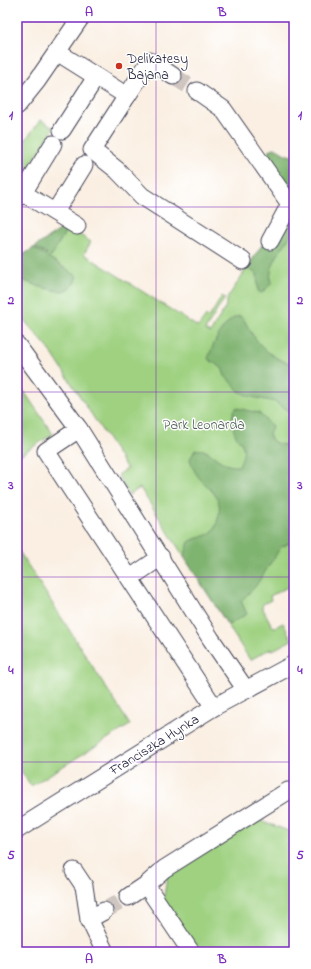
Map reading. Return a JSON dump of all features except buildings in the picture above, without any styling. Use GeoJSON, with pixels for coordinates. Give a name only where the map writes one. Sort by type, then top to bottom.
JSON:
{"type":"FeatureCollection","features":[{"type":"Feature","properties":{"kind":"street"},"geometry":{"type":"LineString","coordinates":[[17,106],[37,81],[81,17]]}},
{"type":"Feature","properties":{"kind":"street"},"geometry":{"type":"LineString","coordinates":[[57,52],[127,96]]}},
{"type":"Feature","properties":{"kind":"street"},"geometry":{"type":"LineString","coordinates":[[173,76],[150,61],[92,150],[116,170],[142,196],[243,261]]}},
{"type":"Feature","properties":{"kind":"street"},"geometry":{"type":"LineString","coordinates":[[77,226],[55,212],[20,196],[96,77]]}},
{"type":"Feature","properties":{"kind":"street"},"geometry":{"type":"LineString","coordinates":[[197,92],[223,109],[290,204],[270,241]]}},
{"type":"Feature","properties":{"kind":"street"},"geometry":{"type":"LineString","coordinates":[[55,212],[84,165]]}},
{"type":"Feature","properties":{"kind":"street"},"geometry":{"type":"LineString","coordinates":[[17,345],[79,429],[161,557],[211,639],[246,690]]}},
{"type":"Feature","properties":{"kind":"street"},"geometry":{"type":"LineString","coordinates":[[79,429],[46,451],[214,707]]}},
{"type":"Feature","properties":{"kind":"street"},"geometry":{"type":"LineString","coordinates":[[130,578],[161,557]]}},
{"type":"Feature","properties":{"kind":"street","name":"Franciszka Hynka"},"geometry":{"type":"LineString","coordinates":[[17,830],[214,707],[294,664]]}},
{"type":"Feature","properties":{"kind":"street"},"geometry":{"type":"LineString","coordinates":[[128,896],[146,885],[171,865],[288,791]]}},
{"type":"Feature","properties":{"kind":"street"},"geometry":{"type":"LineString","coordinates":[[74,871],[84,886],[97,915],[105,952]]}},
{"type":"Feature","properties":{"kind":"street"},"geometry":{"type":"LineString","coordinates":[[146,885],[191,952]]}},
{"type":"Feature","properties":{"kind":"green space"},"geometry":{"type":"Polygon","coordinates":[[[41,120],[54,128],[28,169],[17,175],[17,150],[41,120]]]}},
{"type":"Feature","properties":{"kind":"green space"},"geometry":{"type":"Polygon","coordinates":[[[275,148],[287,155],[294,156],[294,190],[289,191],[265,157],[271,149],[275,148]]]}},
{"type":"Feature","properties":{"kind":"green space","name":"Park Leonarda"},"geometry":{"type":"Polygon","coordinates":[[[294,209],[294,584],[270,596],[271,600],[263,604],[262,607],[272,626],[275,627],[283,623],[292,640],[273,650],[270,649],[250,660],[140,488],[129,495],[118,475],[127,469],[49,349],[17,312],[17,259],[66,226],[91,242],[84,254],[198,327],[206,316],[210,316],[222,296],[225,298],[205,330],[210,333],[225,308],[228,297],[264,242],[294,209]]]}},
{"type":"Feature","properties":{"kind":"green space"},"geometry":{"type":"Polygon","coordinates":[[[288,224],[290,228],[289,236],[273,264],[271,284],[262,293],[258,291],[257,274],[247,268],[264,242],[288,224]]]}},
{"type":"Feature","properties":{"kind":"green space"},"geometry":{"type":"Polygon","coordinates":[[[66,226],[68,227],[51,257],[35,247],[66,226]]]}},
{"type":"Feature","properties":{"kind":"green space"},"geometry":{"type":"Polygon","coordinates":[[[34,248],[77,276],[72,287],[61,291],[53,290],[37,286],[17,278],[17,259],[34,248]]]}},
{"type":"Feature","properties":{"kind":"green space"},"geometry":{"type":"Polygon","coordinates":[[[240,316],[262,347],[280,360],[294,364],[294,414],[275,402],[248,396],[239,391],[225,376],[222,368],[208,359],[216,340],[224,327],[229,321],[240,316]]]}},
{"type":"Feature","properties":{"kind":"green space"},"geometry":{"type":"Polygon","coordinates":[[[17,381],[53,434],[17,457],[17,381]]]}},
{"type":"Feature","properties":{"kind":"green space"},"geometry":{"type":"Polygon","coordinates":[[[236,408],[259,413],[272,426],[269,434],[274,442],[290,445],[294,448],[294,541],[281,547],[255,587],[241,601],[247,614],[228,625],[184,557],[189,542],[212,532],[217,524],[219,511],[216,497],[198,476],[190,459],[195,450],[201,450],[206,451],[226,464],[239,466],[244,452],[242,444],[233,429],[232,418],[236,408]]]}},
{"type":"Feature","properties":{"kind":"green space"},"geometry":{"type":"Polygon","coordinates":[[[17,548],[130,725],[31,786],[17,765],[17,548]]]}},
{"type":"Feature","properties":{"kind":"green space"},"geometry":{"type":"Polygon","coordinates":[[[251,817],[294,833],[294,952],[196,952],[163,902],[168,871],[251,817]]]}},
{"type":"Feature","properties":{"kind":"tunnel"},"geometry":{"type":"LineString","coordinates":[[173,76],[197,91]]}},
{"type":"Feature","properties":{"kind":"tunnel"},"geometry":{"type":"LineString","coordinates":[[104,911],[128,897]]}},
{"type":"Feature","properties":{"kind":"place","name":"Delikatesy Bajana"},"geometry":{"type":"Point","coordinates":[119,66]}}]}
